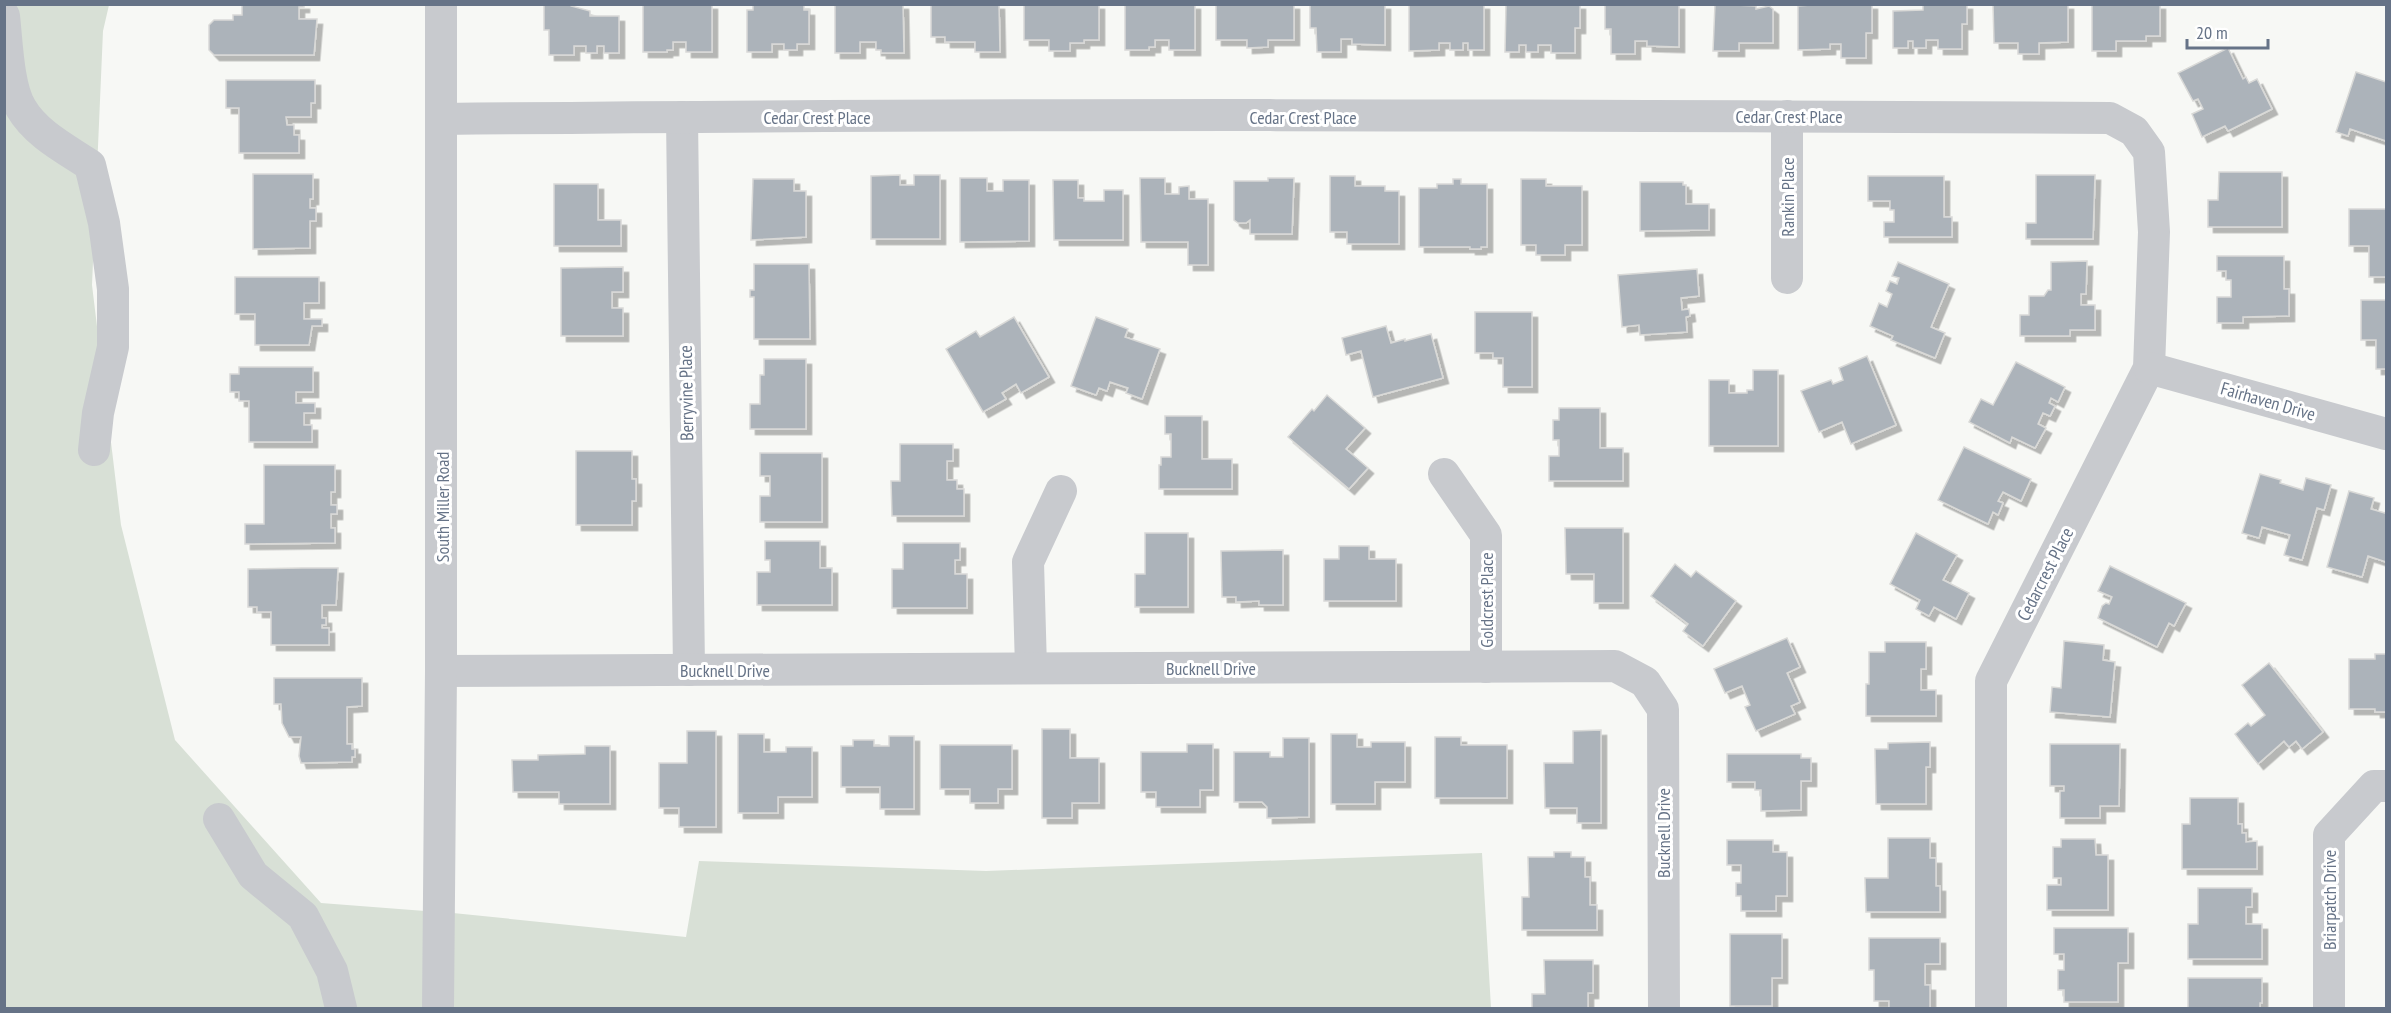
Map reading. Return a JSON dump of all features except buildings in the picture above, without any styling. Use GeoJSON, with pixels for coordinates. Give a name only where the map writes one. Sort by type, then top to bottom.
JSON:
{"type":"FeatureCollection","features":[{"type":"Feature","properties":{"kind":"street","name":"South Miller Road"},"geometry":{"type":"LineString","coordinates":[[438,1008],[441,671],[441,4]]}},
{"type":"Feature","properties":{"kind":"street"},"geometry":{"type":"LineString","coordinates":[[4,16],[11,75],[21,108],[46,136],[90,165],[104,223],[113,290],[113,347],[98,413],[94,450]]}},
{"type":"Feature","properties":{"kind":"street","name":"Cedar Crest Place"},"geometry":{"type":"LineString","coordinates":[[442,119],[1787,116],[2110,118],[2134,131],[2149,152]]}},
{"type":"Feature","properties":{"kind":"street","name":"Rankin Place"},"geometry":{"type":"LineString","coordinates":[[1787,116],[1787,278]]}},
{"type":"Feature","properties":{"kind":"street","name":"Berryvine Place"},"geometry":{"type":"LineString","coordinates":[[682,117],[689,670]]}},
{"type":"Feature","properties":{"kind":"street","name":"Cedarcrest Place"},"geometry":{"type":"LineString","coordinates":[[1991,1008],[1991,681],[2149,368],[2154,232],[2149,152]]}},
{"type":"Feature","properties":{"kind":"street","name":"Fairhaven Drive"},"geometry":{"type":"LineString","coordinates":[[2149,368],[2386,434]]}},
{"type":"Feature","properties":{"kind":"street","name":"Goldcrest Place"},"geometry":{"type":"LineString","coordinates":[[1444,474],[1486,535],[1486,667]]}},
{"type":"Feature","properties":{"kind":"street"},"geometry":{"type":"LineString","coordinates":[[1031,668],[1028,562],[1061,491]]}},
{"type":"Feature","properties":{"kind":"street","name":"Bucknell Drive"},"geometry":{"type":"LineString","coordinates":[[441,671],[1615,666],[1645,681],[1663,709],[1664,1008]]}},
{"type":"Feature","properties":{"kind":"street","name":"Briarpatch Drive"},"geometry":{"type":"LineString","coordinates":[[2329,1008],[2329,835],[2373,786],[2386,786]]}},
{"type":"Feature","properties":{"kind":"street"},"geometry":{"type":"LineString","coordinates":[[219,819],[253,875],[303,916],[332,971],[341,1008]]}},
{"type":"Feature","properties":{"kind":"shaded area"},"geometry":{"type":"Polygon","coordinates":[[[5,5],[109,5],[103,31],[92,285],[121,525],[175,740],[321,903],[425,911],[424,1008],[5,1008],[5,5]]]}},
{"type":"Feature","properties":{"kind":"shaded area"},"geometry":{"type":"Polygon","coordinates":[[[1482,853],[1491,1008],[452,1008],[453,913],[686,937],[699,861],[986,871],[1482,853]]]}}]}
